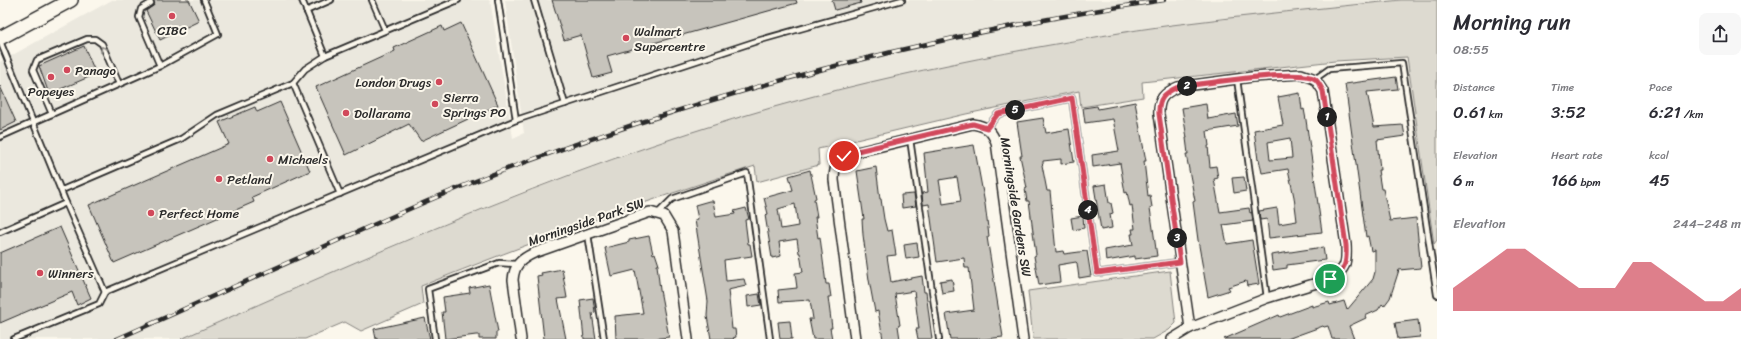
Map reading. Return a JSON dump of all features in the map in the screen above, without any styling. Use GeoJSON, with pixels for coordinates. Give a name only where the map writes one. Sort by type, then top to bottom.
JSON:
{"type":"FeatureCollection","features":[{"type":"Feature","properties":{"kind":"main road"},"geometry":{"type":"LineString","coordinates":[[0,38],[71,0]]}},
{"type":"Feature","properties":{"kind":"street"},"geometry":{"type":"LineString","coordinates":[[1172,339],[1190,328],[1266,298],[1330,279],[1338,275],[1344,266],[1346,245],[1323,91],[1315,79],[1301,74],[1237,79],[1178,87],[1169,90],[1162,97],[1159,105],[1190,328]]}},
{"type":"Feature","properties":{"kind":"street","name":"Morningside Gardens SW"},"geometry":{"type":"LineString","coordinates":[[855,339],[834,180],[834,171],[837,162],[844,156],[853,152],[973,124],[987,128],[996,142],[1024,339]]}},
{"type":"Feature","properties":{"kind":"street","name":"Morningside Park SW"},"geometry":{"type":"LineString","coordinates":[[517,264],[525,257],[588,234],[650,212],[658,213],[664,216],[673,231],[688,339]]}},
{"type":"Feature","properties":{"kind":"street"},"geometry":{"type":"LineString","coordinates":[[517,264],[513,271],[513,280],[521,339]]}},
{"type":"Feature","properties":{"kind":"lane"},"geometry":{"type":"LineString","coordinates":[[0,137],[160,66],[218,34],[204,0]]}},
{"type":"Feature","properties":{"kind":"lane"},"geometry":{"type":"LineString","coordinates":[[302,0],[325,56]]}},
{"type":"Feature","properties":{"kind":"lane"},"geometry":{"type":"LineString","coordinates":[[306,11],[331,0]]}},
{"type":"Feature","properties":{"kind":"lane"},"geometry":{"type":"LineString","coordinates":[[372,0],[385,30]]}},
{"type":"Feature","properties":{"kind":"lane"},"geometry":{"type":"LineString","coordinates":[[62,190],[181,139],[217,115],[293,83],[305,69],[325,56],[458,0]]}},
{"type":"Feature","properties":{"kind":"lane"},"geometry":{"type":"LineString","coordinates":[[498,0],[516,120]]}},
{"type":"Feature","properties":{"kind":"lane"},"geometry":{"type":"LineString","coordinates":[[534,0],[566,104]]}},
{"type":"Feature","properties":{"kind":"lane"},"geometry":{"type":"LineString","coordinates":[[14,339],[99,304],[105,292],[516,120],[757,41],[902,0]]}},
{"type":"Feature","properties":{"kind":"lane"},"geometry":{"type":"LineString","coordinates":[[151,3],[141,9],[139,17],[160,66]]}},
{"type":"Feature","properties":{"kind":"lane"},"geometry":{"type":"LineString","coordinates":[[52,114],[33,70],[37,60],[87,39],[95,39],[102,44],[120,84]]}},
{"type":"Feature","properties":{"kind":"lane"},"geometry":{"type":"LineString","coordinates":[[0,41],[62,190],[66,203],[105,292]]}},
{"type":"Feature","properties":{"kind":"lane"},"geometry":{"type":"LineString","coordinates":[[1315,79],[1329,69],[1402,63],[1437,296]]}},
{"type":"Feature","properties":{"kind":"lane"},"geometry":{"type":"LineString","coordinates":[[1237,79],[1266,298]]}},
{"type":"Feature","properties":{"kind":"lane"},"geometry":{"type":"LineString","coordinates":[[293,83],[340,194]]}},
{"type":"Feature","properties":{"kind":"lane"},"geometry":{"type":"LineString","coordinates":[[987,128],[998,114],[1072,98],[1097,273],[1180,262]]}},
{"type":"Feature","properties":{"kind":"lane"},"geometry":{"type":"LineString","coordinates":[[910,139],[939,339]]}},
{"type":"Feature","properties":{"kind":"lane"},"geometry":{"type":"LineString","coordinates":[[658,213],[672,199],[747,174],[770,339]]}},
{"type":"Feature","properties":{"kind":"lane"},"geometry":{"type":"LineString","coordinates":[[0,232],[66,203]]}},
{"type":"Feature","properties":{"kind":"lane"},"geometry":{"type":"LineString","coordinates":[[588,234],[604,339]]}},
{"type":"Feature","properties":{"kind":"lane"},"geometry":{"type":"LineString","coordinates":[[435,339],[428,289],[499,263],[517,264]]}},
{"type":"Feature","properties":{"kind":"shaded area"},"geometry":{"type":"Polygon","coordinates":[[[112,0],[490,0],[513,138],[524,133],[505,0],[1401,0],[1170,25],[1086,38],[916,72],[813,97],[627,153],[527,190],[403,241],[181,339],[0,339],[0,62],[112,0]]]}},
{"type":"Feature","properties":{"kind":"shaded area"},"geometry":{"type":"Polygon","coordinates":[[[1401,0],[1437,0],[1437,240],[1434,244],[1407,57],[1335,61],[1142,82],[1143,97],[1081,107],[1079,91],[966,114],[818,149],[819,165],[757,182],[755,166],[587,223],[421,286],[423,304],[361,331],[345,322],[305,339],[181,339],[336,270],[572,174],[732,119],[814,96],[951,64],[1120,33],[1229,18],[1401,0]]]}},
{"type":"Feature","properties":{"kind":"shaded area"},"geometry":{"type":"Polygon","coordinates":[[[1170,271],[1176,323],[1169,330],[1153,339],[1033,339],[1028,291],[1170,271]]]}},
{"type":"Feature","properties":{"kind":"building","name":"CIBC"},"geometry":{"type":"Polygon","coordinates":[[[153,0],[189,0],[199,21],[160,40],[146,11],[154,5],[153,0]]]}},
{"type":"Feature","properties":{"kind":"building","name":"Walmart Supercentre"},"geometry":{"type":"Polygon","coordinates":[[[552,0],[796,0],[797,3],[607,56],[612,73],[593,78],[581,35],[564,40],[552,0]]]}},
{"type":"Feature","properties":{"kind":"building"},"geometry":{"type":"Polygon","coordinates":[[[832,0],[860,0],[861,3],[835,10],[832,0]]]}},
{"type":"Feature","properties":{"kind":"building","name":"London Drugs"},"geometry":{"type":"Polygon","coordinates":[[[461,23],[498,105],[421,141],[409,124],[346,155],[316,87],[395,51],[394,48],[442,26],[444,31],[461,23]]]}},
{"type":"Feature","properties":{"kind":"building"},"geometry":{"type":"Polygon","coordinates":[[[84,46],[96,74],[49,94],[39,66],[84,46]]]}},
{"type":"Feature","properties":{"kind":"building"},"geometry":{"type":"Polygon","coordinates":[[[1396,77],[1398,89],[1367,92],[1374,127],[1403,125],[1405,136],[1377,140],[1380,170],[1378,170],[1381,189],[1383,189],[1390,221],[1416,218],[1421,268],[1399,270],[1390,298],[1384,306],[1382,304],[1378,310],[1365,316],[1366,318],[1349,326],[1354,339],[1332,339],[1328,326],[1323,326],[1287,339],[1224,339],[1279,315],[1280,317],[1312,305],[1312,307],[1329,302],[1330,305],[1344,301],[1347,310],[1373,279],[1375,272],[1375,250],[1371,251],[1368,236],[1366,237],[1345,84],[1396,77]]]}},
{"type":"Feature","properties":{"kind":"building"},"geometry":{"type":"Polygon","coordinates":[[[0,86],[16,122],[0,130],[0,86]]]}},
{"type":"Feature","properties":{"kind":"building"},"geometry":{"type":"Polygon","coordinates":[[[1300,93],[1302,110],[1304,109],[1306,120],[1322,232],[1269,238],[1267,219],[1260,220],[1259,211],[1277,208],[1279,224],[1297,221],[1288,169],[1262,173],[1259,159],[1258,160],[1254,130],[1283,125],[1278,97],[1300,93]],[[1290,138],[1268,142],[1270,160],[1292,158],[1290,138]]]}},
{"type":"Feature","properties":{"kind":"building"},"geometry":{"type":"Polygon","coordinates":[[[280,102],[310,171],[252,197],[254,202],[114,263],[89,205],[229,144],[219,122],[255,107],[257,112],[280,102]]]}},
{"type":"Feature","properties":{"kind":"building"},"geometry":{"type":"Polygon","coordinates":[[[1135,102],[1146,161],[1144,161],[1148,196],[1150,195],[1152,207],[1150,208],[1157,256],[1135,259],[1135,256],[1106,261],[1105,250],[1133,245],[1131,234],[1133,234],[1132,229],[1135,229],[1132,205],[1130,206],[1127,192],[1125,193],[1120,163],[1093,167],[1092,155],[1119,151],[1113,119],[1085,123],[1083,108],[1097,106],[1098,109],[1135,102]]]}},
{"type":"Feature","properties":{"kind":"building"},"geometry":{"type":"Polygon","coordinates":[[[1206,104],[1208,119],[1236,114],[1238,126],[1207,131],[1210,167],[1216,166],[1218,178],[1214,179],[1220,212],[1249,208],[1250,213],[1252,212],[1253,221],[1223,225],[1227,244],[1252,240],[1259,284],[1247,286],[1246,281],[1228,287],[1230,290],[1208,297],[1198,240],[1193,202],[1195,201],[1186,154],[1188,154],[1187,138],[1182,108],[1206,104]]]}},
{"type":"Feature","properties":{"kind":"building"},"geometry":{"type":"Polygon","coordinates":[[[1043,118],[1046,133],[1069,129],[1074,162],[1061,164],[1061,159],[1043,161],[1042,165],[1047,191],[1050,191],[1056,252],[1063,251],[1064,254],[1087,251],[1091,276],[1079,278],[1076,262],[1058,265],[1060,282],[1039,285],[1034,256],[1036,255],[1029,201],[1027,201],[1025,189],[1027,188],[1020,156],[1022,156],[1017,122],[1043,118]]]}},
{"type":"Feature","properties":{"kind":"building"},"geometry":{"type":"Polygon","coordinates":[[[974,145],[985,204],[989,236],[987,237],[1003,337],[985,339],[950,339],[946,314],[974,310],[969,268],[965,268],[964,258],[937,262],[929,204],[923,205],[922,193],[928,192],[924,153],[974,145]],[[957,177],[939,180],[943,204],[961,201],[957,177]]]}},
{"type":"Feature","properties":{"kind":"building"},"geometry":{"type":"Polygon","coordinates":[[[876,167],[884,219],[887,231],[892,230],[896,255],[887,256],[891,282],[922,276],[924,292],[926,292],[932,339],[918,339],[916,329],[919,329],[914,291],[895,294],[900,325],[898,326],[900,339],[883,339],[878,311],[875,312],[869,280],[863,235],[862,219],[864,219],[857,171],[876,167]]]}},
{"type":"Feature","properties":{"kind":"building"},"geometry":{"type":"Polygon","coordinates":[[[810,170],[816,198],[814,199],[818,238],[820,237],[826,284],[829,284],[831,297],[828,297],[832,339],[813,339],[809,319],[813,319],[810,300],[779,302],[778,290],[797,288],[795,273],[803,272],[797,239],[779,242],[781,256],[772,258],[765,215],[768,214],[764,198],[793,190],[789,176],[810,170]],[[795,204],[778,209],[781,229],[798,226],[795,204]]]}},
{"type":"Feature","properties":{"kind":"building"},"geometry":{"type":"Polygon","coordinates":[[[1244,177],[1246,191],[1234,193],[1232,178],[1244,177]]]}},
{"type":"Feature","properties":{"kind":"building"},"geometry":{"type":"Polygon","coordinates":[[[1106,184],[1109,203],[1111,203],[1113,213],[1110,214],[1112,228],[1101,230],[1094,186],[1106,184]]]}},
{"type":"Feature","properties":{"kind":"building"},"geometry":{"type":"Polygon","coordinates":[[[914,194],[916,206],[902,208],[901,195],[914,194]]]}},
{"type":"Feature","properties":{"kind":"building"},"geometry":{"type":"Polygon","coordinates":[[[713,201],[716,217],[735,214],[734,211],[746,208],[749,219],[745,220],[748,244],[750,244],[752,256],[724,260],[726,281],[744,279],[746,286],[728,290],[732,329],[735,329],[736,337],[733,338],[734,339],[711,339],[707,316],[708,301],[695,220],[698,219],[695,205],[713,201]]]}},
{"type":"Feature","properties":{"kind":"building"},"geometry":{"type":"Polygon","coordinates":[[[1083,216],[1084,228],[1073,230],[1071,218],[1083,216]]]}},
{"type":"Feature","properties":{"kind":"building","name":"Winners"},"geometry":{"type":"Polygon","coordinates":[[[60,227],[91,298],[77,305],[72,292],[0,323],[0,253],[60,227]]]}},
{"type":"Feature","properties":{"kind":"building"},"geometry":{"type":"Polygon","coordinates":[[[649,236],[653,254],[655,253],[659,265],[657,265],[660,290],[669,337],[651,339],[616,339],[615,316],[643,313],[635,270],[611,276],[605,248],[629,242],[629,240],[649,236]]]}},
{"type":"Feature","properties":{"kind":"building"},"geometry":{"type":"Polygon","coordinates":[[[917,243],[919,257],[906,259],[904,245],[917,243]]]}},
{"type":"Feature","properties":{"kind":"building"},"geometry":{"type":"Polygon","coordinates":[[[1323,247],[1325,260],[1287,265],[1287,268],[1273,270],[1271,255],[1323,247]]]}},
{"type":"Feature","properties":{"kind":"building"},"geometry":{"type":"Polygon","coordinates":[[[562,269],[567,298],[558,299],[566,339],[544,339],[537,276],[542,275],[541,273],[562,269]]]}},
{"type":"Feature","properties":{"kind":"building"},"geometry":{"type":"Polygon","coordinates":[[[952,279],[954,291],[942,293],[940,281],[952,279]]]}},
{"type":"Feature","properties":{"kind":"building"},"geometry":{"type":"Polygon","coordinates":[[[489,284],[498,332],[496,332],[496,339],[479,339],[479,335],[476,335],[445,339],[442,312],[445,312],[443,297],[470,293],[469,288],[489,284]]]}},
{"type":"Feature","properties":{"kind":"building"},"geometry":{"type":"Polygon","coordinates":[[[759,294],[761,305],[748,307],[747,296],[759,294]]]}},
{"type":"Feature","properties":{"kind":"building"},"geometry":{"type":"Polygon","coordinates":[[[593,298],[595,312],[592,313],[596,339],[584,339],[580,300],[593,298]]]}},
{"type":"Feature","properties":{"kind":"building"},"geometry":{"type":"Polygon","coordinates":[[[425,318],[430,339],[376,339],[374,329],[425,318]]]}},
{"type":"Feature","properties":{"kind":"building"},"geometry":{"type":"Polygon","coordinates":[[[1418,320],[1420,337],[1398,339],[1395,323],[1418,320]]]}},
{"type":"Feature","properties":{"kind":"building"},"geometry":{"type":"Polygon","coordinates":[[[790,321],[792,339],[780,339],[778,322],[790,321]]]}},
{"type":"Feature","properties":{"kind":"railway"},"geometry":{"type":"LineString","coordinates":[[117,339],[465,185],[585,141],[666,114],[830,67],[912,47],[1080,13],[1164,0]]}},
{"type":"Feature","properties":{"kind":"place","name":"CIBC"},"geometry":{"type":"Point","coordinates":[172,16]}},
{"type":"Feature","properties":{"kind":"place","name":"Walmart Supercentre"},"geometry":{"type":"Point","coordinates":[626,38]}},
{"type":"Feature","properties":{"kind":"place","name":"Panago"},"geometry":{"type":"Point","coordinates":[67,70]}},
{"type":"Feature","properties":{"kind":"place","name":"Popeyes"},"geometry":{"type":"Point","coordinates":[51,77]}},
{"type":"Feature","properties":{"kind":"place","name":"London Drugs"},"geometry":{"type":"Point","coordinates":[439,82]}},
{"type":"Feature","properties":{"kind":"place","name":"Sierra Springs PO"},"geometry":{"type":"Point","coordinates":[435,104]}},
{"type":"Feature","properties":{"kind":"place","name":"Dollarama"},"geometry":{"type":"Point","coordinates":[346,113]}},
{"type":"Feature","properties":{"kind":"place","name":"Michaels"},"geometry":{"type":"Point","coordinates":[270,159]}},
{"type":"Feature","properties":{"kind":"place","name":"Petland"},"geometry":{"type":"Point","coordinates":[219,179]}},
{"type":"Feature","properties":{"kind":"place","name":"Perfect Home"},"geometry":{"type":"Point","coordinates":[151,213]}},
{"type":"Feature","properties":{"kind":"place","name":"Winners"},"geometry":{"type":"Point","coordinates":[40,273]}},
{"type":"Feature","properties":{"kind":"route"},"geometry":{"type":"LineString","coordinates":[[844,156],[853,152],[973,124],[987,128],[998,114],[1072,98],[1097,273],[1180,262],[1159,114],[1159,105],[1162,97],[1169,90],[1178,87],[1252,77],[1301,74],[1309,76],[1315,79],[1323,91],[1346,245],[1344,266],[1338,275],[1330,279]]}}]}
